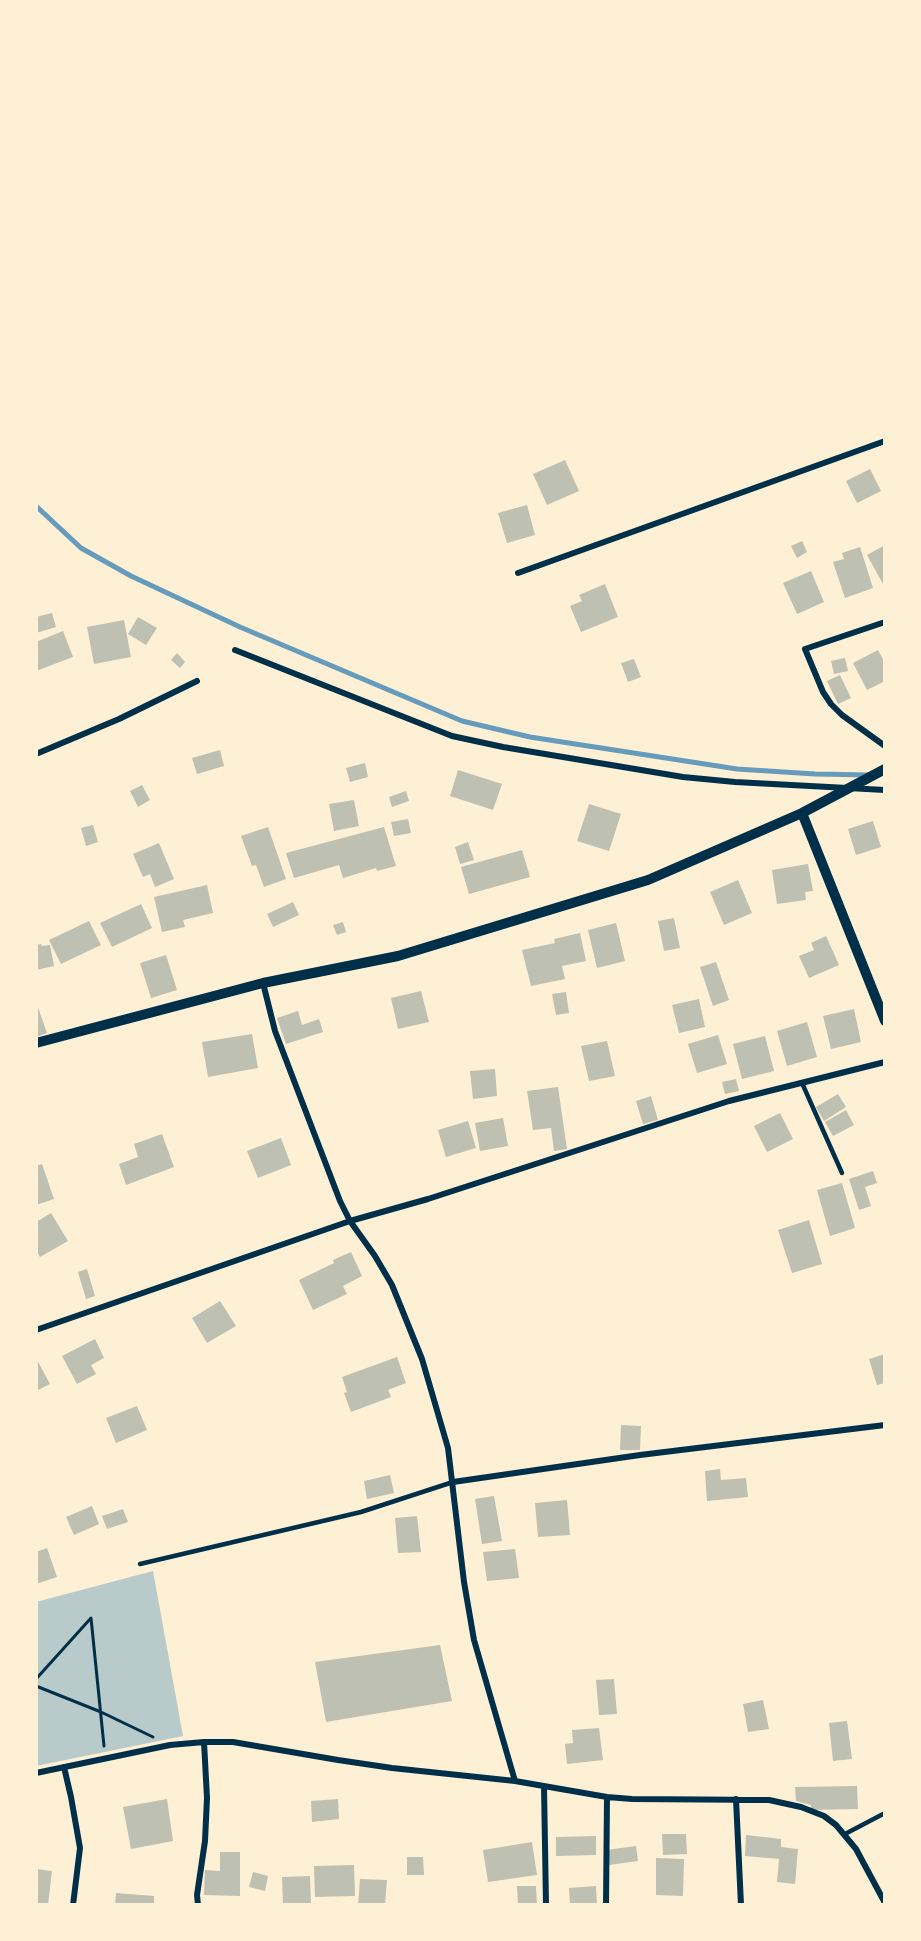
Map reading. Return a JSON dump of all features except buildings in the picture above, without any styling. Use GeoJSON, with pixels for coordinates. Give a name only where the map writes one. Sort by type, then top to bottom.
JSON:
{"type":"FeatureCollection","features":[{"type":"Feature","properties":{"kind":"street"},"geometry":{"type":"LineString","coordinates":[[518,573],[885,441]]}},
{"type":"Feature","properties":{"kind":"street"},"geometry":{"type":"LineString","coordinates":[[885,622],[805,649],[823,692],[831,704],[842,715],[885,746]]}},
{"type":"Feature","properties":{"kind":"street"},"geometry":{"type":"LineString","coordinates":[[235,650],[452,736],[683,777],[735,782],[885,789]]}},
{"type":"Feature","properties":{"kind":"street"},"geometry":{"type":"LineString","coordinates":[[36,759],[38,753],[119,719],[197,681]]}},
{"type":"Feature","properties":{"kind":"street"},"geometry":{"type":"LineString","coordinates":[[36,1043],[263,983],[398,956],[648,880],[802,813],[885,769]]}},
{"type":"Feature","properties":{"kind":"street"},"geometry":{"type":"LineString","coordinates":[[802,813],[885,1021]]}},
{"type":"Feature","properties":{"kind":"street"},"geometry":{"type":"LineString","coordinates":[[263,983],[275,1031],[340,1201],[350,1221],[392,1285],[422,1359],[448,1448],[464,1582],[474,1640],[515,1781]]}},
{"type":"Feature","properties":{"kind":"street"},"geometry":{"type":"LineString","coordinates":[[36,1330],[350,1221],[439,1195],[729,1101],[885,1062]]}},
{"type":"Feature","properties":{"kind":"street"},"geometry":{"type":"LineString","coordinates":[[453,1482],[640,1455],[885,1425]]}},
{"type":"Feature","properties":{"kind":"street"},"geometry":{"type":"LineString","coordinates":[[198,1905],[197,1895],[205,1841],[207,1798],[204,1742]]}},
{"type":"Feature","properties":{"kind":"street"},"geometry":{"type":"LineString","coordinates":[[36,1773],[170,1745],[233,1742],[392,1768],[515,1781],[607,1797],[769,1800],[801,1807],[824,1816],[836,1825],[856,1849],[885,1903]]}},
{"type":"Feature","properties":{"kind":"street"},"geometry":{"type":"LineString","coordinates":[[64,1767],[80,1848],[73,1905]]}},
{"type":"Feature","properties":{"kind":"street"},"geometry":{"type":"LineString","coordinates":[[544,1786],[546,1905]]}},
{"type":"Feature","properties":{"kind":"street"},"geometry":{"type":"LineString","coordinates":[[606,1905],[607,1797]]}},
{"type":"Feature","properties":{"kind":"street"},"geometry":{"type":"LineString","coordinates":[[736,1799],[741,1905]]}},
{"type":"Feature","properties":{"kind":"lane"},"geometry":{"type":"LineString","coordinates":[[802,1083],[842,1173]]}},
{"type":"Feature","properties":{"kind":"lane"},"geometry":{"type":"LineString","coordinates":[[140,1564],[361,1512],[453,1482]]}},
{"type":"Feature","properties":{"kind":"lane"},"geometry":{"type":"LineString","coordinates":[[845,1834],[885,1813]]}},
{"type":"Feature","properties":{"kind":"path"},"geometry":{"type":"LineString","coordinates":[[36,1679],[91,1618],[106,1759]]}},
{"type":"Feature","properties":{"kind":"path"},"geometry":{"type":"LineString","coordinates":[[36,1686],[101,1712],[170,1745]]}},
{"type":"Feature","properties":{"kind":"shaded area"},"geometry":{"type":"Polygon","coordinates":[[[153,1571],[183,1736],[36,1766],[36,1602],[153,1571]]]}},
{"type":"Feature","properties":{"kind":"waterway"},"geometry":{"type":"LineString","coordinates":[[36,506],[81,548],[131,576],[240,627],[462,721],[530,737],[737,769],[869,775]]}}]}
